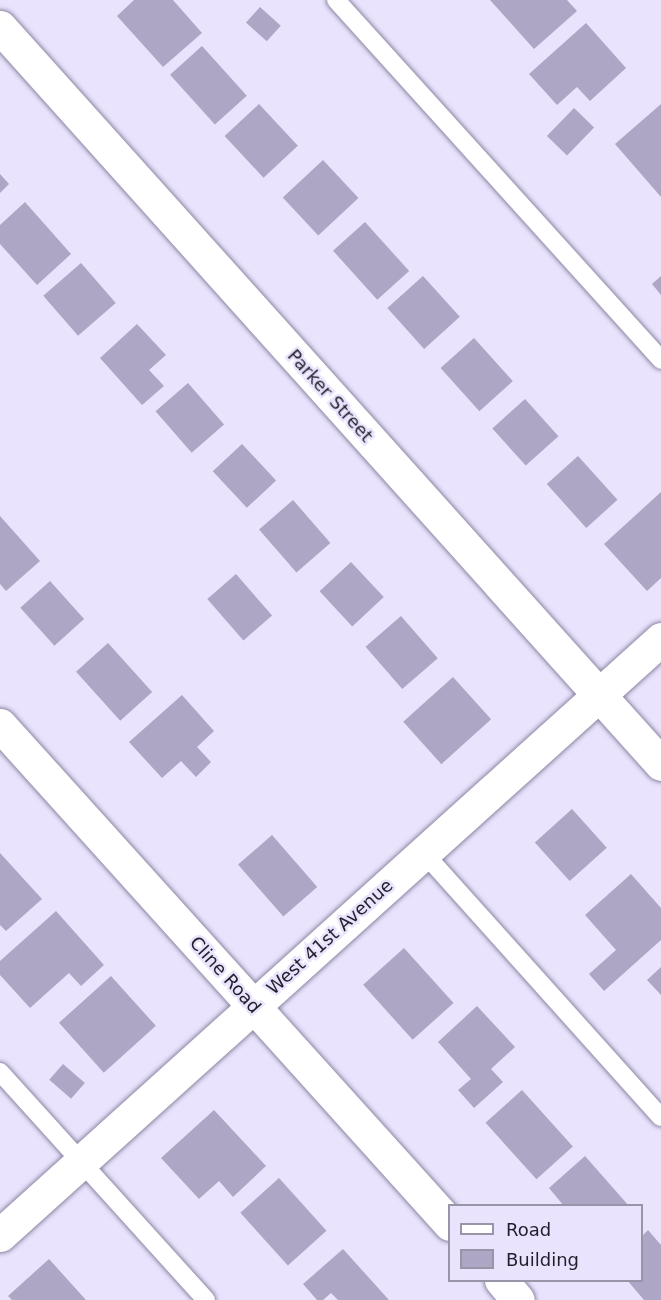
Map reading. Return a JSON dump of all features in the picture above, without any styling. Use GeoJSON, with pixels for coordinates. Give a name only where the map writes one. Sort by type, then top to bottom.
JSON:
{"type":"FeatureCollection","features":[{"type":"Feature","properties":{"kind":"street","name":"Parker Street"},"geometry":{"type":"LineString","coordinates":[[0,27],[661,764]]}},
{"type":"Feature","properties":{"kind":"street","name":"West 41st Avenue"},"geometry":{"type":"LineString","coordinates":[[0,1235],[661,639]]}},
{"type":"Feature","properties":{"kind":"street","name":"Cline Road"},"geometry":{"type":"LineString","coordinates":[[0,725],[448,1222]]}},
{"type":"Feature","properties":{"kind":"street"},"geometry":{"type":"LineString","coordinates":[[502,1282],[518,1300]]}},
{"type":"Feature","properties":{"kind":"lane"},"geometry":{"type":"LineString","coordinates":[[336,0],[661,360]]}},
{"type":"Feature","properties":{"kind":"lane"},"geometry":{"type":"LineString","coordinates":[[423,852],[661,1117]]}},
{"type":"Feature","properties":{"kind":"lane"},"geometry":{"type":"LineString","coordinates":[[0,1072],[206,1300]]}},
{"type":"Feature","properties":{"kind":"building"},"geometry":{"type":"Polygon","coordinates":[[[134,0],[173,0],[202,33],[163,67],[117,16],[134,0]]]}},
{"type":"Feature","properties":{"kind":"building"},"geometry":{"type":"Polygon","coordinates":[[[490,0],[567,0],[577,11],[534,49],[490,0]]]}},
{"type":"Feature","properties":{"kind":"building"},"geometry":{"type":"Polygon","coordinates":[[[260,7],[281,26],[267,41],[246,23],[260,7]]]}},
{"type":"Feature","properties":{"kind":"building"},"geometry":{"type":"Polygon","coordinates":[[[586,23],[626,68],[590,101],[577,87],[557,105],[529,74],[586,23]]]}},
{"type":"Feature","properties":{"kind":"building"},"geometry":{"type":"Polygon","coordinates":[[[202,46],[247,96],[215,125],[170,75],[202,46]]]}},
{"type":"Feature","properties":{"kind":"building"},"geometry":{"type":"Polygon","coordinates":[[[259,104],[298,146],[264,178],[225,136],[259,104]]]}},
{"type":"Feature","properties":{"kind":"building"},"geometry":{"type":"Polygon","coordinates":[[[661,104],[661,197],[615,144],[661,104]]]}},
{"type":"Feature","properties":{"kind":"building"},"geometry":{"type":"Polygon","coordinates":[[[574,108],[594,127],[567,156],[547,136],[574,108]]]}},
{"type":"Feature","properties":{"kind":"building"},"geometry":{"type":"Polygon","coordinates":[[[323,160],[358,198],[318,236],[283,198],[323,160]]]}},
{"type":"Feature","properties":{"kind":"building"},"geometry":{"type":"Polygon","coordinates":[[[0,174],[9,184],[0,193],[0,174]]]}},
{"type":"Feature","properties":{"kind":"building"},"geometry":{"type":"Polygon","coordinates":[[[25,202],[71,254],[37,285],[0,244],[0,225],[25,202]]]}},
{"type":"Feature","properties":{"kind":"building"},"geometry":{"type":"Polygon","coordinates":[[[365,222],[409,271],[377,300],[333,251],[365,222]]]}},
{"type":"Feature","properties":{"kind":"building"},"geometry":{"type":"Polygon","coordinates":[[[81,263],[116,303],[78,336],[43,296],[81,263]]]}},
{"type":"Feature","properties":{"kind":"building"},"geometry":{"type":"Polygon","coordinates":[[[423,276],[460,317],[424,349],[387,308],[423,276]]]}},
{"type":"Feature","properties":{"kind":"building"},"geometry":{"type":"Polygon","coordinates":[[[661,276],[661,295],[652,284],[661,276]]]}},
{"type":"Feature","properties":{"kind":"building"},"geometry":{"type":"Polygon","coordinates":[[[137,324],[166,355],[149,370],[164,386],[142,405],[100,358],[137,324]]]}},
{"type":"Feature","properties":{"kind":"building"},"geometry":{"type":"Polygon","coordinates":[[[474,338],[513,381],[479,411],[441,368],[474,338]]]}},
{"type":"Feature","properties":{"kind":"building"},"geometry":{"type":"Polygon","coordinates":[[[188,383],[224,425],[192,453],[156,411],[188,383]]]}},
{"type":"Feature","properties":{"kind":"building"},"geometry":{"type":"Polygon","coordinates":[[[525,399],[558,436],[526,466],[492,428],[525,399]]]}},
{"type":"Feature","properties":{"kind":"building"},"geometry":{"type":"Polygon","coordinates":[[[242,444],[276,481],[247,508],[213,471],[242,444]]]}},
{"type":"Feature","properties":{"kind":"building"},"geometry":{"type":"Polygon","coordinates":[[[578,456],[617,500],[586,528],[547,484],[578,456]]]}},
{"type":"Feature","properties":{"kind":"building"},"geometry":{"type":"Polygon","coordinates":[[[661,492],[661,578],[647,591],[604,544],[661,492]]]}},
{"type":"Feature","properties":{"kind":"building"},"geometry":{"type":"Polygon","coordinates":[[[293,500],[330,543],[296,573],[259,530],[293,500]]]}},
{"type":"Feature","properties":{"kind":"building"},"geometry":{"type":"Polygon","coordinates":[[[0,516],[40,561],[6,591],[0,584],[0,516]]]}},
{"type":"Feature","properties":{"kind":"building"},"geometry":{"type":"Polygon","coordinates":[[[351,562],[384,597],[352,626],[320,591],[351,562]]]}},
{"type":"Feature","properties":{"kind":"building"},"geometry":{"type":"Polygon","coordinates":[[[236,574],[272,616],[243,640],[207,599],[236,574]]]}},
{"type":"Feature","properties":{"kind":"building"},"geometry":{"type":"Polygon","coordinates":[[[50,581],[84,619],[54,646],[20,608],[50,581]]]}},
{"type":"Feature","properties":{"kind":"building"},"geometry":{"type":"Polygon","coordinates":[[[401,616],[438,658],[402,689],[366,647],[401,616]]]}},
{"type":"Feature","properties":{"kind":"building"},"geometry":{"type":"Polygon","coordinates":[[[108,643],[152,692],[120,721],[76,672],[108,643]]]}},
{"type":"Feature","properties":{"kind":"building"},"geometry":{"type":"Polygon","coordinates":[[[453,677],[491,719],[441,764],[403,722],[453,677]]]}},
{"type":"Feature","properties":{"kind":"building"},"geometry":{"type":"Polygon","coordinates":[[[182,695],[214,731],[197,747],[211,762],[196,777],[181,761],[162,778],[129,742],[182,695]]]}},
{"type":"Feature","properties":{"kind":"building"},"geometry":{"type":"Polygon","coordinates":[[[572,809],[607,848],[570,881],[535,842],[572,809]]]}},
{"type":"Feature","properties":{"kind":"building"},"geometry":{"type":"Polygon","coordinates":[[[272,835],[317,887],[283,917],[238,865],[272,835]]]}},
{"type":"Feature","properties":{"kind":"building"},"geometry":{"type":"Polygon","coordinates":[[[0,853],[42,899],[6,931],[0,925],[0,853]]]}},
{"type":"Feature","properties":{"kind":"building"},"geometry":{"type":"Polygon","coordinates":[[[631,874],[661,908],[661,940],[604,991],[589,974],[616,950],[585,915],[631,874]]]}},
{"type":"Feature","properties":{"kind":"building"},"geometry":{"type":"Polygon","coordinates":[[[56,911],[104,965],[81,986],[69,973],[30,1008],[0,975],[0,961],[56,911]]]}},
{"type":"Feature","properties":{"kind":"building"},"geometry":{"type":"Polygon","coordinates":[[[404,948],[454,1003],[413,1040],[363,985],[404,948]]]}},
{"type":"Feature","properties":{"kind":"building"},"geometry":{"type":"Polygon","coordinates":[[[661,967],[661,995],[647,980],[661,967]]]}},
{"type":"Feature","properties":{"kind":"building"},"geometry":{"type":"Polygon","coordinates":[[[111,976],[156,1026],[104,1073],[59,1023],[111,976]]]}},
{"type":"Feature","properties":{"kind":"building"},"geometry":{"type":"Polygon","coordinates":[[[477,1006],[515,1047],[491,1069],[503,1082],[474,1108],[458,1090],[471,1079],[438,1042],[477,1006]]]}},
{"type":"Feature","properties":{"kind":"building"},"geometry":{"type":"Polygon","coordinates":[[[63,1064],[85,1083],[71,1099],[49,1080],[63,1064]]]}},
{"type":"Feature","properties":{"kind":"building"},"geometry":{"type":"Polygon","coordinates":[[[522,1090],[573,1146],[536,1179],[486,1123],[522,1090]]]}},
{"type":"Feature","properties":{"kind":"building"},"geometry":{"type":"Polygon","coordinates":[[[214,1110],[266,1166],[233,1197],[219,1181],[199,1199],[161,1158],[214,1110]]]}},
{"type":"Feature","properties":{"kind":"building"},"geometry":{"type":"Polygon","coordinates":[[[585,1156],[627,1204],[562,1204],[549,1188],[585,1156]]]}},
{"type":"Feature","properties":{"kind":"building"},"geometry":{"type":"Polygon","coordinates":[[[279,1178],[327,1231],[288,1266],[240,1213],[279,1178]]]}},
{"type":"Feature","properties":{"kind":"building"},"geometry":{"type":"Polygon","coordinates":[[[648,1230],[661,1245],[661,1300],[644,1300],[629,1282],[643,1282],[643,1235],[648,1230]]]}},
{"type":"Feature","properties":{"kind":"building"},"geometry":{"type":"Polygon","coordinates":[[[343,1249],[389,1300],[338,1300],[331,1293],[323,1300],[317,1300],[303,1284],[343,1249]]]}},
{"type":"Feature","properties":{"kind":"building"},"geometry":{"type":"Polygon","coordinates":[[[49,1259],[86,1300],[12,1300],[8,1296],[49,1259]]]}}]}
